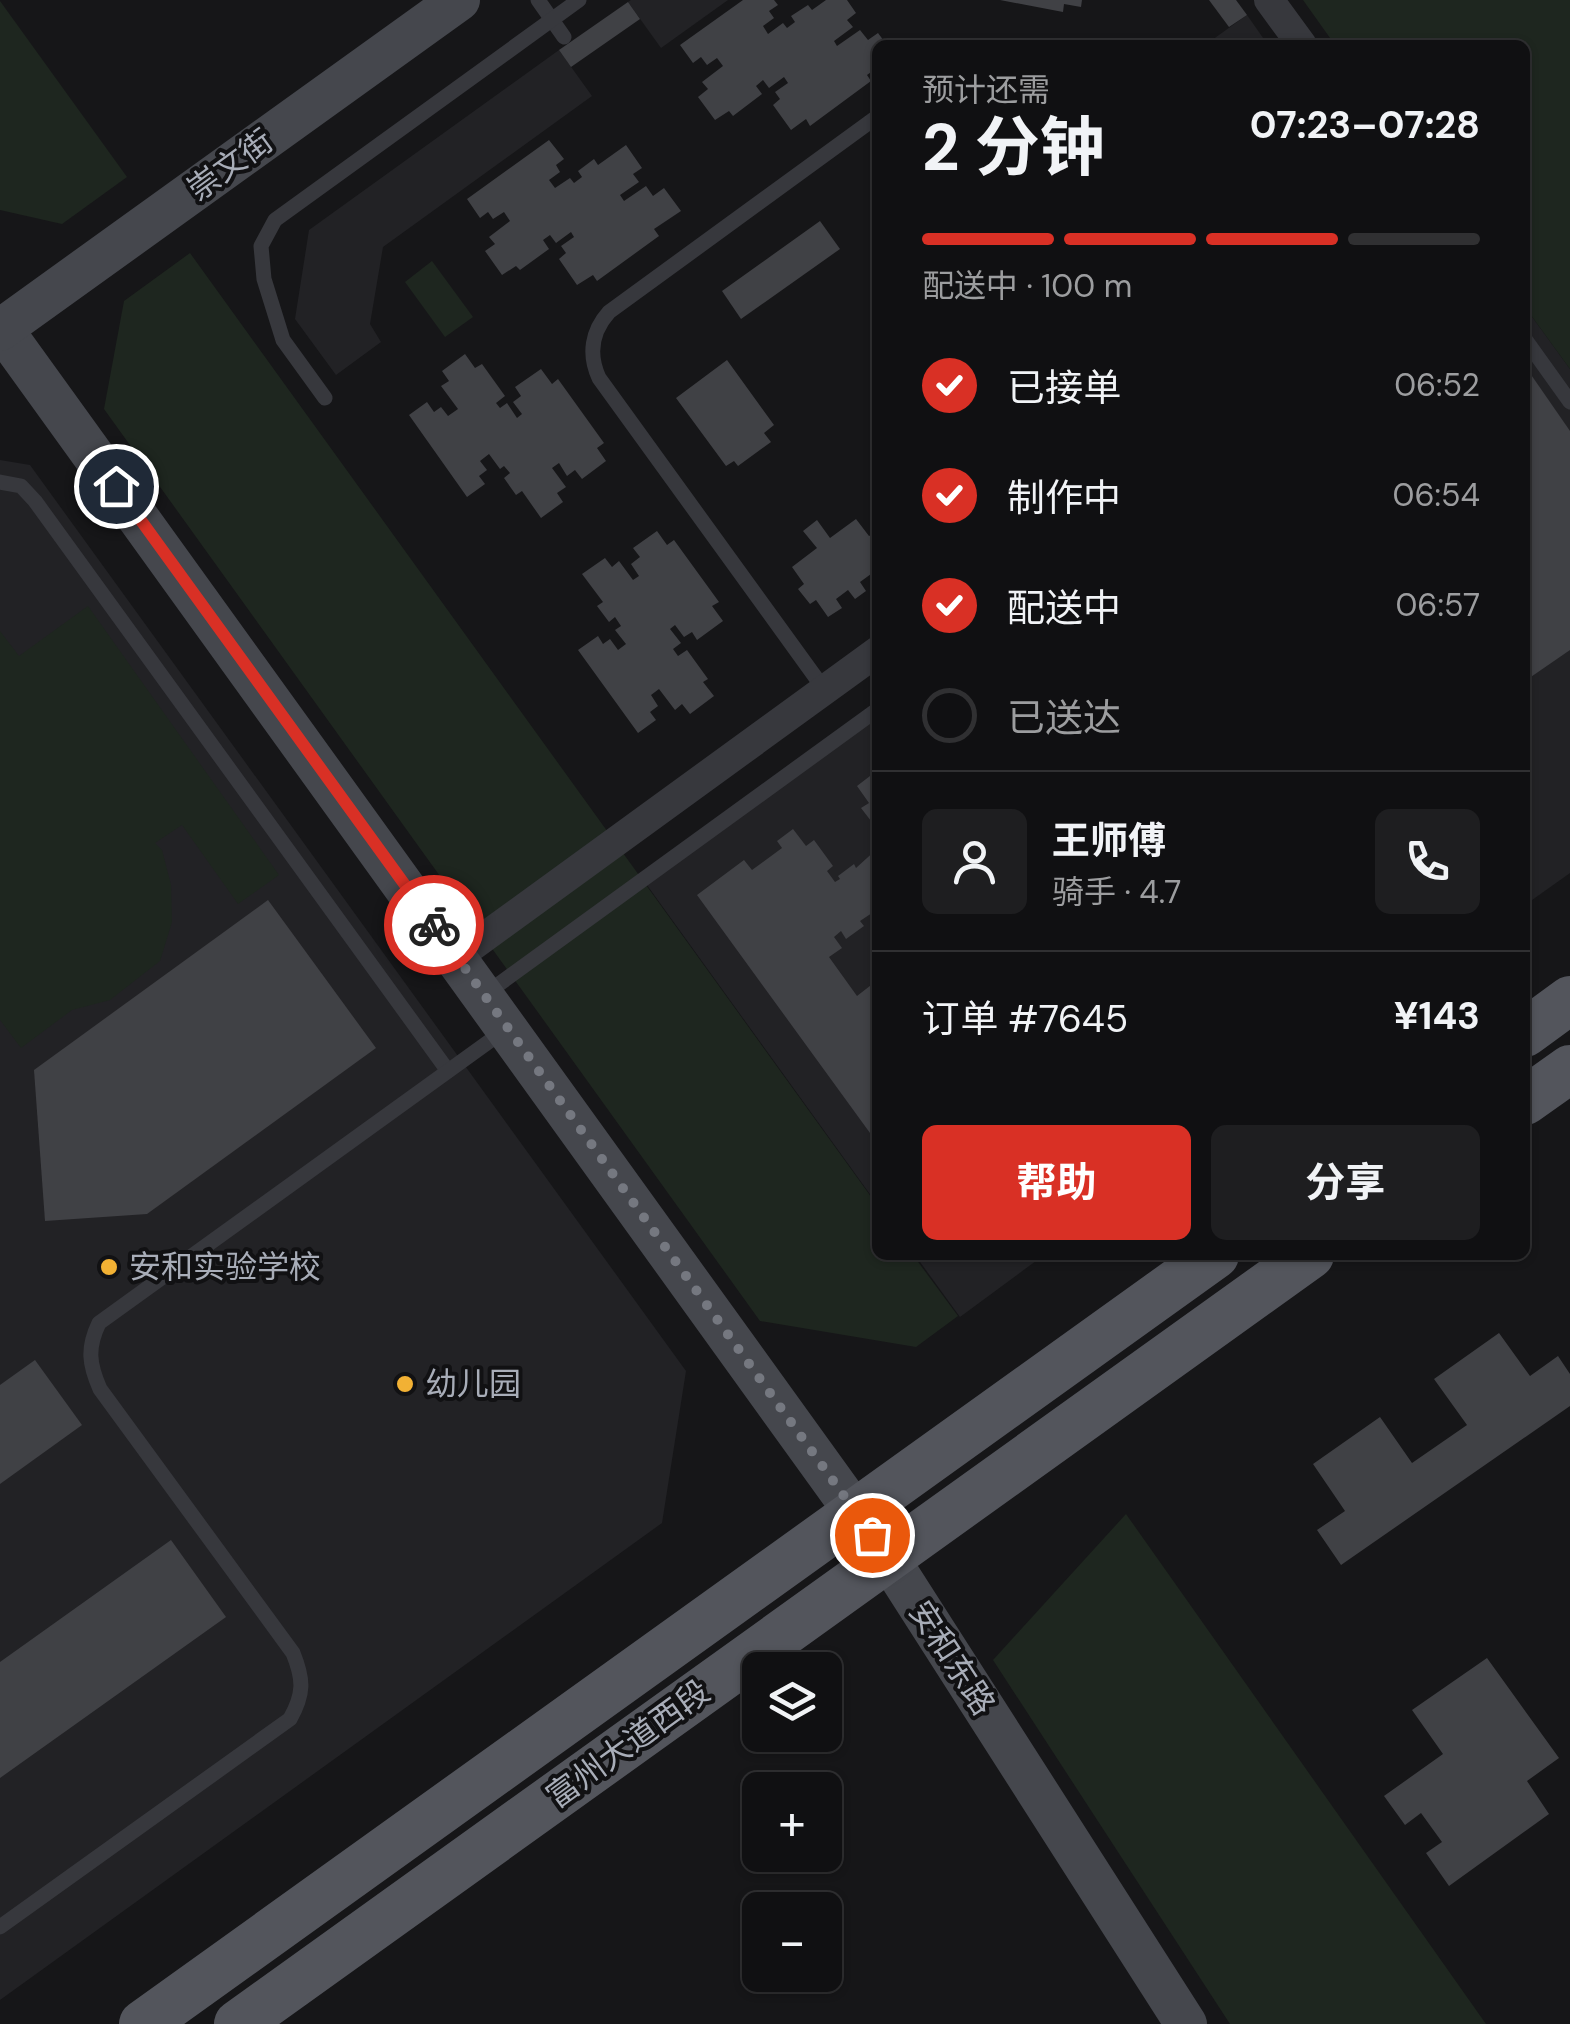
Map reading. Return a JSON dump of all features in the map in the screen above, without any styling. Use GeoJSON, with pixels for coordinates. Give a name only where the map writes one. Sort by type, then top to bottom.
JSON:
{"type":"FeatureCollection","features":[{"type":"Feature","properties":{"kind":"main road"},"geometry":{"type":"LineString","coordinates":[[1530,1029],[1570,1000]]}},
{"type":"Feature","properties":{"kind":"main road"},"geometry":{"type":"LineString","coordinates":[[1530,1097],[1570,1069]]}},
{"type":"Feature","properties":{"kind":"main road","name":"富州大道西段"},"geometry":{"type":"LineString","coordinates":[[144,2024],[1208,1260]]}},
{"type":"Feature","properties":{"kind":"main road","name":"富州大道西段"},"geometry":{"type":"LineString","coordinates":[[238,2024],[1303,1260]]}},
{"type":"Feature","properties":{"kind":"street","name":"崇文街"},"geometry":{"type":"LineString","coordinates":[[1,330],[459,0]]}},
{"type":"Feature","properties":{"kind":"street"},"geometry":{"type":"LineString","coordinates":[[1269,0],[1298,40]]}},
{"type":"Feature","properties":{"kind":"street","name":"安和东路"},"geometry":{"type":"LineString","coordinates":[[1,330],[458,957],[888,1558],[1186,2024]]}},
{"type":"Feature","properties":{"kind":"street"},"geometry":{"type":"LineString","coordinates":[[458,957],[872,654]]}},
{"type":"Feature","properties":{"kind":"lane"},"geometry":{"type":"LineString","coordinates":[[538,0],[564,37]]}},
{"type":"Feature","properties":{"kind":"lane"},"geometry":{"type":"LineString","coordinates":[[325,398],[283,340],[261,264],[261,246],[267,232],[276,220],[579,0]]}},
{"type":"Feature","properties":{"kind":"lane"},"geometry":{"type":"LineString","coordinates":[[824,690],[599,378],[592,364],[593,338],[609,312],[872,120]]}},
{"type":"Feature","properties":{"kind":"lane"},"geometry":{"type":"LineString","coordinates":[[1530,346],[1570,402]]}},
{"type":"Feature","properties":{"kind":"lane"},"geometry":{"type":"LineString","coordinates":[[0,482],[21,486],[36,501],[448,1071]]}},
{"type":"Feature","properties":{"kind":"lane"},"geometry":{"type":"LineString","coordinates":[[0,1927],[290,1719],[302,1698],[302,1677],[293,1653],[100,1388],[90,1367],[90,1342],[99,1323],[448,1071],[496,1012],[872,714]]}},
{"type":"Feature","properties":{"kind":"shaded area"},"geometry":{"type":"Polygon","coordinates":[[[728,0],[661,48],[628,2],[728,0]]]}},
{"type":"Feature","properties":{"kind":"shaded area"},"geometry":{"type":"Polygon","coordinates":[[[1303,0],[1570,0],[1570,369],[1530,314],[1530,40],[1331,40],[1303,0]]]}},
{"type":"Feature","properties":{"kind":"shaded area"},"geometry":{"type":"Polygon","coordinates":[[[0,1],[127,177],[62,224],[0,210],[0,1]]]}},
{"type":"Feature","properties":{"kind":"shaded area"},"geometry":{"type":"Polygon","coordinates":[[[1247,15],[1264,40],[1212,40],[1247,15]]]}},
{"type":"Feature","properties":{"kind":"shaded area"},"geometry":{"type":"Polygon","coordinates":[[[559,50],[592,96],[383,247],[370,324],[381,342],[336,375],[295,319],[309,230],[559,50]]]}},
{"type":"Feature","properties":{"kind":"shaded area"},"geometry":{"type":"Polygon","coordinates":[[[190,253],[872,1198],[872,1260],[917,1260],[958,1316],[916,1347],[760,1321],[104,409],[124,301],[190,253]]]}},
{"type":"Feature","properties":{"kind":"shaded area"},"geometry":{"type":"Polygon","coordinates":[[[432,261],[473,317],[445,337],[405,282],[432,261]]]}},
{"type":"Feature","properties":{"kind":"shaded area"},"geometry":{"type":"Polygon","coordinates":[[[1530,314],[1570,369],[1570,873],[1530,901],[1530,314]]]}},
{"type":"Feature","properties":{"kind":"shaded area","name":"安和实验学校"},"geometry":{"type":"Polygon","coordinates":[[[0,460],[30,465],[686,1371],[662,1523],[0,2000],[0,460]]]}},
{"type":"Feature","properties":{"kind":"shaded area"},"geometry":{"type":"Polygon","coordinates":[[[88,606],[279,875],[238,904],[182,825],[155,843],[162,850],[171,885],[172,922],[160,961],[110,1000],[72,1010],[21,1048],[0,1020],[0,631],[19,656],[88,606]]]}},
{"type":"Feature","properties":{"kind":"shaded area"},"geometry":{"type":"Polygon","coordinates":[[[872,706],[872,1197],[639,874],[872,706]]]}},
{"type":"Feature","properties":{"kind":"shaded area"},"geometry":{"type":"Polygon","coordinates":[[[919,1260],[1037,1260],[960,1317],[919,1260]]]}},
{"type":"Feature","properties":{"kind":"shaded area"},"geometry":{"type":"Polygon","coordinates":[[[1126,1514],[1486,2024],[1230,2024],[993,1660],[1126,1514]]]}},
{"type":"Feature","properties":{"kind":"building"},"geometry":{"type":"Polygon","coordinates":[[[743,0],[774,0],[778,5],[769,11],[774,18],[763,26],[768,34],[783,23],[787,28],[795,22],[791,16],[808,5],[812,10],[826,0],[847,0],[856,13],[847,20],[853,27],[834,41],[837,46],[860,30],[868,40],[878,33],[883,40],[872,40],[872,71],[867,75],[871,81],[810,126],[806,119],[791,130],[773,105],[780,99],[775,92],[788,83],[784,77],[769,88],[763,80],[756,86],[762,94],[733,116],[729,111],[715,120],[698,97],[708,89],[702,82],[723,66],[717,58],[707,65],[701,57],[693,63],[680,45],[743,0]]]}},
{"type":"Feature","properties":{"kind":"building"},"geometry":{"type":"Polygon","coordinates":[[[1000,0],[1082,0],[1081,7],[1064,4],[1063,12],[1000,0]]]}},
{"type":"Feature","properties":{"kind":"building"},"geometry":{"type":"Polygon","coordinates":[[[1209,0],[1236,0],[1247,15],[1229,27],[1209,0]]]}},
{"type":"Feature","properties":{"kind":"building"},"geometry":{"type":"Polygon","coordinates":[[[628,2],[640,19],[571,67],[559,50],[628,2]]]}},
{"type":"Feature","properties":{"kind":"building"},"geometry":{"type":"Polygon","coordinates":[[[549,140],[564,159],[556,165],[560,172],[549,180],[555,188],[570,178],[574,183],[582,177],[578,171],[594,159],[598,165],[626,145],[642,168],[633,174],[639,182],[620,195],[624,201],[646,186],[653,196],[664,188],[681,211],[654,229],[659,236],[597,281],[593,275],[577,285],[559,259],[566,253],[561,246],[574,237],[571,232],[556,243],[550,235],[543,240],[549,249],[520,270],[516,266],[502,275],[485,251],[495,244],[489,237],[510,221],[504,212],[493,219],[488,212],[480,218],[467,199],[549,140]]]}},
{"type":"Feature","properties":{"kind":"building"},"geometry":{"type":"Polygon","coordinates":[[[820,221],[840,249],[741,319],[722,291],[820,221]]]}},
{"type":"Feature","properties":{"kind":"building"},"geometry":{"type":"Polygon","coordinates":[[[465,354],[475,368],[482,364],[505,396],[496,403],[500,408],[507,403],[517,418],[522,414],[513,402],[521,396],[515,387],[541,369],[552,384],[558,379],[604,443],[597,448],[606,461],[582,479],[575,470],[567,476],[559,463],[552,468],[566,487],[557,493],[563,502],[541,518],[522,491],[516,495],[504,478],[510,473],[504,466],[500,469],[489,454],[480,461],[487,470],[479,476],[485,484],[467,497],[409,415],[427,402],[434,412],[441,407],[448,416],[458,409],[441,386],[449,381],[442,371],[465,354]]]}},
{"type":"Feature","properties":{"kind":"building"},"geometry":{"type":"Polygon","coordinates":[[[727,360],[774,425],[764,433],[771,442],[738,466],[734,461],[726,466],[676,398],[727,360]]]}},
{"type":"Feature","properties":{"kind":"building"},"geometry":{"type":"Polygon","coordinates":[[[1530,373],[1570,431],[1570,650],[1530,678],[1530,373]]]}},
{"type":"Feature","properties":{"kind":"building"},"geometry":{"type":"Polygon","coordinates":[[[856,519],[869,536],[872,535],[872,575],[860,582],[866,591],[855,599],[848,590],[836,599],[842,608],[828,617],[816,600],[810,604],[798,589],[804,584],[792,567],[817,548],[803,531],[817,520],[830,538],[856,519]]]}},
{"type":"Feature","properties":{"kind":"building"},"geometry":{"type":"Polygon","coordinates":[[[657,531],[667,545],[674,540],[719,602],[712,606],[723,621],[697,640],[692,632],[684,637],[675,625],[670,629],[681,643],[673,649],[678,656],[687,650],[708,679],[703,682],[714,696],[690,714],[682,704],[675,710],[659,689],[651,695],[658,706],[650,712],[656,720],[638,733],[578,650],[598,636],[603,644],[610,639],[618,650],[626,644],[615,630],[621,626],[615,617],[609,622],[597,606],[603,602],[582,574],[605,558],[612,567],[619,561],[633,580],[639,576],[631,564],[640,557],[633,548],[657,531]]]}},
{"type":"Feature","properties":{"kind":"building"},"geometry":{"type":"Polygon","coordinates":[[[872,778],[872,822],[861,808],[869,803],[857,786],[872,778]]]}},
{"type":"Feature","properties":{"kind":"building"},"geometry":{"type":"Polygon","coordinates":[[[793,829],[806,846],[814,840],[833,866],[827,871],[835,882],[872,853],[872,913],[860,921],[864,926],[846,939],[841,931],[834,937],[842,948],[829,957],[857,996],[872,984],[872,1136],[697,895],[744,860],[752,870],[782,848],[777,841],[793,829]]]}},
{"type":"Feature","properties":{"kind":"building"},"geometry":{"type":"Polygon","coordinates":[[[268,900],[376,1048],[147,1214],[45,1221],[34,1070],[268,900]]]}},
{"type":"Feature","properties":{"kind":"building"},"geometry":{"type":"Polygon","coordinates":[[[1499,1333],[1530,1376],[1558,1356],[1570,1374],[1570,1406],[1341,1565],[1317,1530],[1345,1511],[1313,1464],[1380,1417],[1412,1463],[1467,1425],[1434,1379],[1499,1333]]]}},
{"type":"Feature","properties":{"kind":"building"},"geometry":{"type":"Polygon","coordinates":[[[35,1360],[82,1425],[0,1484],[0,1385],[35,1360]]]}},
{"type":"Feature","properties":{"kind":"building"},"geometry":{"type":"Polygon","coordinates":[[[171,1540],[226,1617],[0,1778],[0,1662],[171,1540]]]}},
{"type":"Feature","properties":{"kind":"building"},"geometry":{"type":"Polygon","coordinates":[[[1487,1658],[1559,1758],[1527,1781],[1549,1814],[1449,1886],[1426,1853],[1442,1842],[1421,1813],[1405,1825],[1384,1796],[1443,1754],[1412,1710],[1487,1658]]]}},
{"type":"Feature","properties":{"kind":"way so far"},"geometry":{"type":"LineString","coordinates":[[434,925],[872,1535]]}},
{"type":"Feature","properties":{"kind":"place","name":"安和实验学校"},"geometry":{"type":"Point","coordinates":[109,1267]}},
{"type":"Feature","properties":{"kind":"place","name":"幼儿园"},"geometry":{"type":"Point","coordinates":[405,1384]}},
{"type":"Feature","properties":{"kind":"route"},"geometry":{"type":"LineString","coordinates":[[116,486],[434,925]]}}]}
